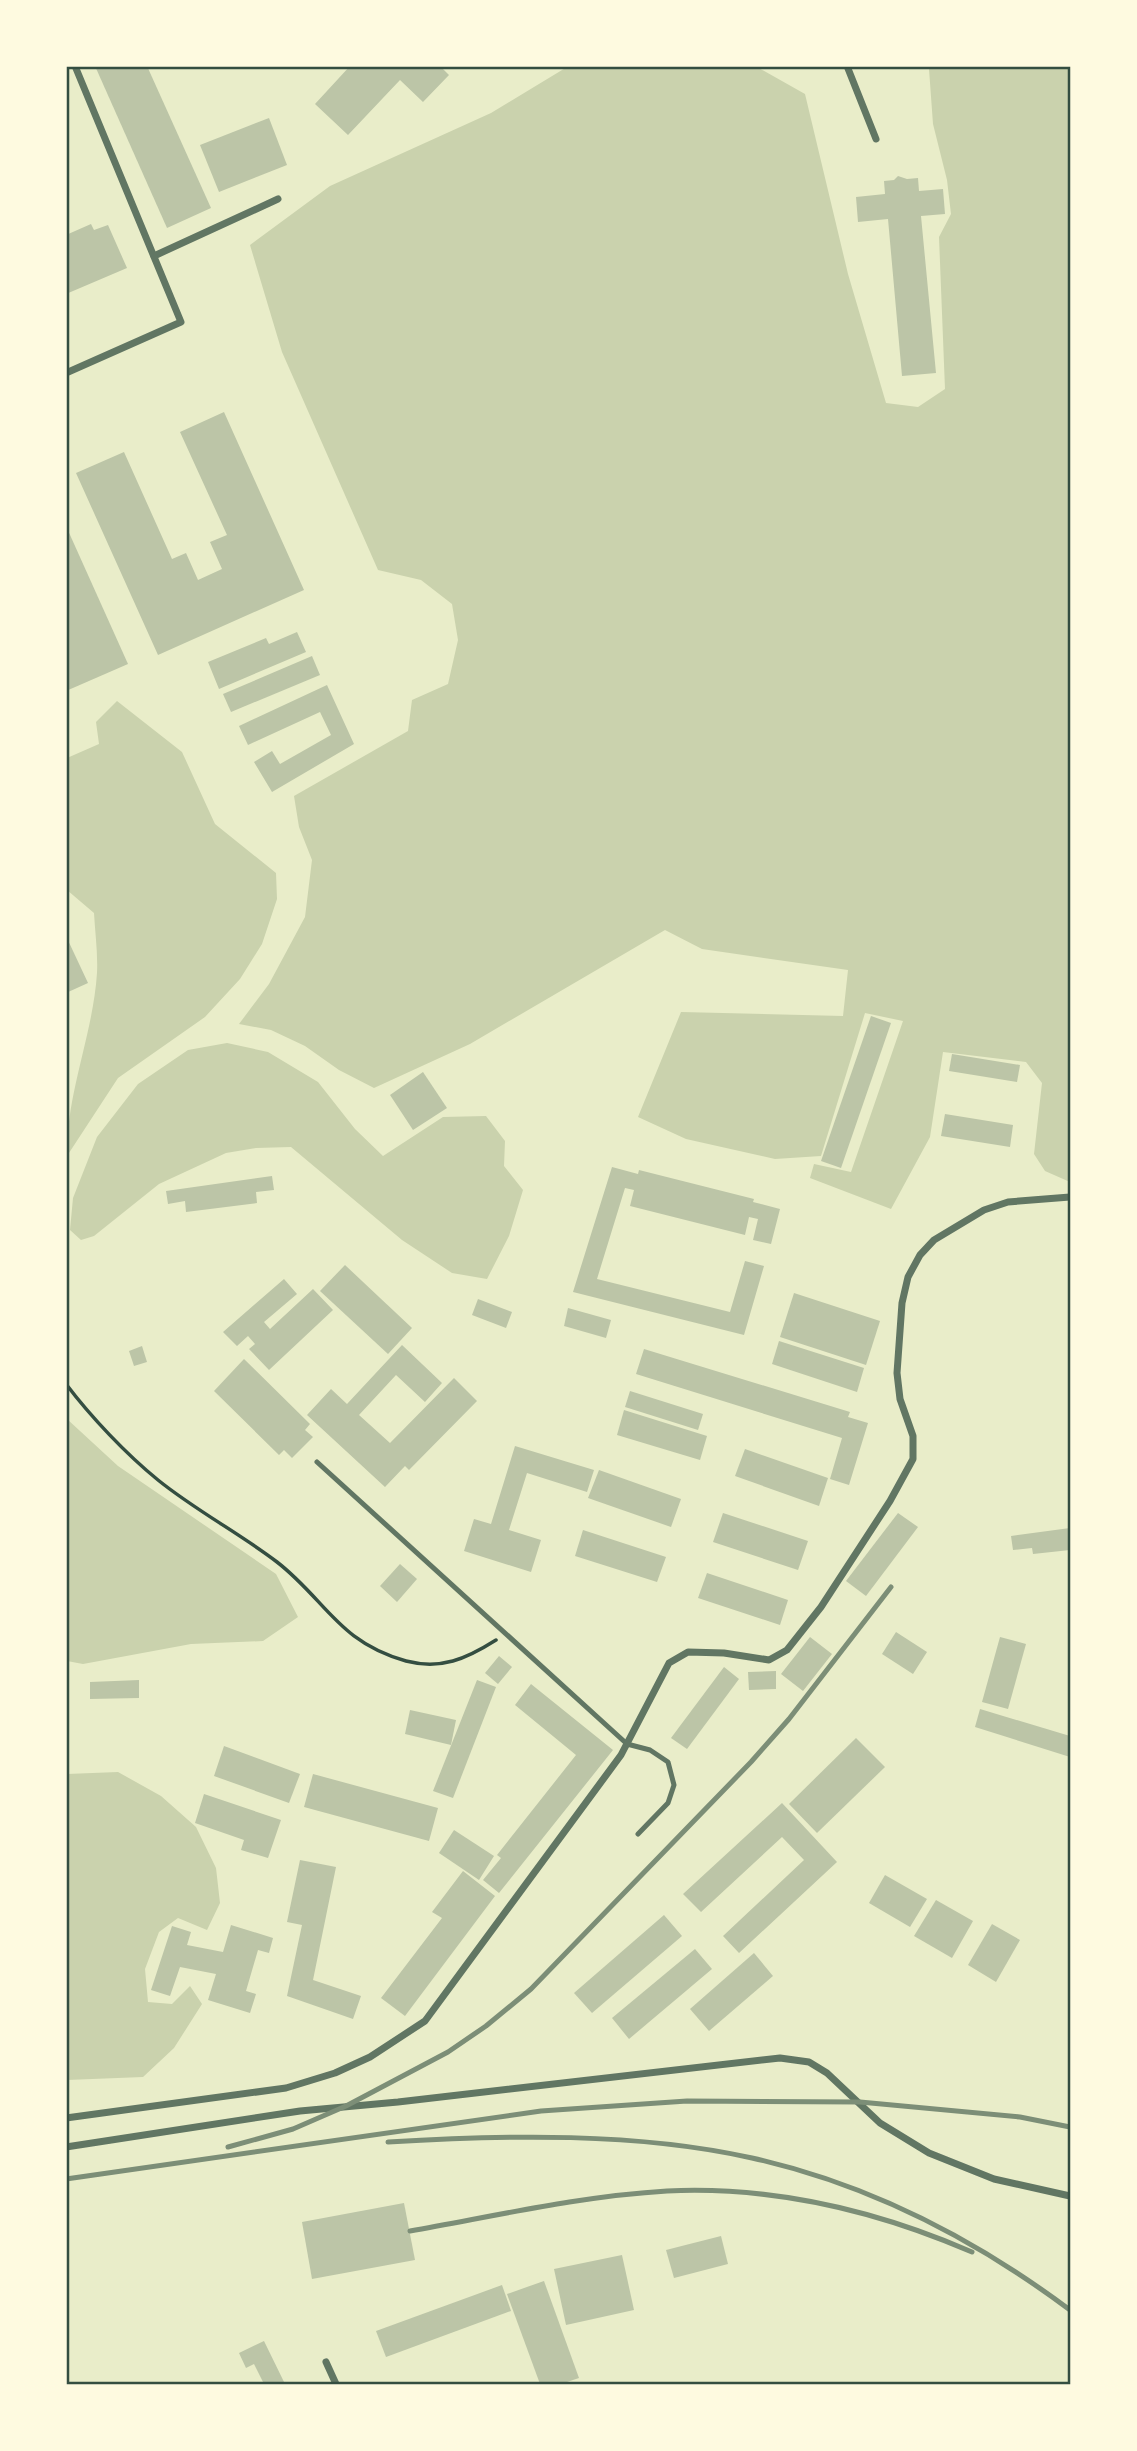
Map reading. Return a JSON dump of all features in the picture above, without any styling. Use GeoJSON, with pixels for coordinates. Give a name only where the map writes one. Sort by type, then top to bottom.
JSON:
{"type":"FeatureCollection","features":[{"type":"Feature","properties":{"kind":"street"},"geometry":{"type":"LineString","coordinates":[[66,373],[181,322],[75,66]]}},
{"type":"Feature","properties":{"kind":"street"},"geometry":{"type":"LineString","coordinates":[[846,66],[876,139]]}},
{"type":"Feature","properties":{"kind":"street"},"geometry":{"type":"LineString","coordinates":[[154,256],[278,199]]}},
{"type":"Feature","properties":{"kind":"street"},"geometry":{"type":"LineString","coordinates":[[66,2118],[286,2088],[335,2073],[370,2057],[425,2021],[613,1766],[669,1663],[688,1652],[724,1653],[769,1660],[787,1650],[821,1606],[890,1501],[913,1460],[913,1436],[900,1399],[897,1373],[902,1303],[908,1278],[920,1255],[934,1240],[984,1210],[1008,1202],[1070,1198]]}},
{"type":"Feature","properties":{"kind":"street"},"geometry":{"type":"LineString","coordinates":[[66,2147],[323,2108],[398,2102],[780,2058],[809,2062],[818,2067],[880,2123],[929,2153],[994,2179],[1070,2196]]}},
{"type":"Feature","properties":{"kind":"street"},"geometry":{"type":"LineString","coordinates":[[326,2362],[336,2385]]}},
{"type":"Feature","properties":{"kind":"lane"},"geometry":{"type":"LineString","coordinates":[[317,1462],[627,1744],[650,1750],[668,1762],[674,1785],[668,1803],[638,1834]]}},
{"type":"Feature","properties":{"kind":"path"},"geometry":{"type":"LineString","coordinates":[[66,1384],[131,1456],[159,1481],[278,1563],[338,1624],[362,1643],[406,1661],[437,1664],[467,1658],[506,1634]]}},
{"type":"Feature","properties":{"kind":"green space"},"geometry":{"type":"Polygon","coordinates":[[[567,67],[757,67],[805,94],[848,274],[886,403],[918,407],[945,389],[939,237],[951,214],[947,180],[933,124],[930,67],[1070,67],[1070,1182],[1045,1171],[1034,1154],[1042,1083],[1026,1062],[943,1052],[930,1137],[891,1209],[810,1178],[814,1164],[851,1172],[903,1021],[865,1013],[821,1156],[775,1159],[686,1139],[638,1117],[681,1012],[843,1016],[848,970],[702,949],[665,930],[470,1044],[374,1088],[339,1070],[305,1046],[271,1030],[239,1024],[269,984],[305,917],[312,860],[299,827],[294,796],[408,731],[412,700],[448,684],[458,640],[452,604],[421,580],[378,570],[282,352],[250,245],[330,186],[491,113],[567,67]]]}},
{"type":"Feature","properties":{"kind":"green space"},"geometry":{"type":"Polygon","coordinates":[[[117,701],[182,752],[215,824],[276,873],[277,899],[262,944],[240,979],[205,1017],[118,1078],[67,1156],[71,1110],[95,996],[97,965],[94,913],[67,890],[67,758],[99,744],[96,722],[117,701]]]}},
{"type":"Feature","properties":{"kind":"green space"},"geometry":{"type":"Polygon","coordinates":[[[227,1043],[268,1052],[318,1082],[355,1129],[383,1156],[443,1117],[486,1116],[505,1141],[504,1166],[523,1190],[509,1236],[487,1279],[452,1273],[402,1240],[291,1147],[256,1148],[226,1153],[159,1184],[94,1236],[81,1240],[70,1230],[73,1198],[97,1137],[138,1084],[188,1050],[227,1043]]]}},
{"type":"Feature","properties":{"kind":"green space"},"geometry":{"type":"Polygon","coordinates":[[[67,1419],[118,1466],[276,1574],[298,1617],[263,1641],[191,1644],[83,1664],[67,1661],[67,1419]]]}},
{"type":"Feature","properties":{"kind":"green space"},"geometry":{"type":"Polygon","coordinates":[[[118,1772],[161,1796],[196,1827],[216,1868],[220,1903],[207,1930],[178,1918],[159,1932],[145,1969],[148,2002],[172,2004],[190,1986],[202,2004],[174,2048],[143,2077],[67,2080],[67,1774],[118,1772]]]}},
{"type":"Feature","properties":{"kind":"building"},"geometry":{"type":"Polygon","coordinates":[[[95,66],[147,66],[211,208],[167,228],[95,66]]]}},
{"type":"Feature","properties":{"kind":"building"},"geometry":{"type":"Polygon","coordinates":[[[350,66],[440,66],[449,75],[423,102],[400,80],[348,135],[315,104],[350,66]]]}},
{"type":"Feature","properties":{"kind":"building"},"geometry":{"type":"Polygon","coordinates":[[[269,118],[287,165],[219,192],[200,145],[269,118]]]}},
{"type":"Feature","properties":{"kind":"building"},"geometry":{"type":"Polygon","coordinates":[[[898,176],[918,178],[919,191],[943,189],[945,214],[921,216],[936,373],[902,376],[888,219],[858,222],[856,197],[885,194],[884,181],[894,180],[898,176]]]}},
{"type":"Feature","properties":{"kind":"building"},"geometry":{"type":"Polygon","coordinates":[[[91,224],[94,230],[108,225],[127,268],[66,294],[66,235],[91,224]]]}},
{"type":"Feature","properties":{"kind":"building"},"geometry":{"type":"Polygon","coordinates":[[[224,412],[304,590],[158,655],[76,473],[124,452],[172,559],[186,553],[198,580],[222,569],[210,542],[227,535],[180,432],[224,412]]]}},
{"type":"Feature","properties":{"kind":"building"},"geometry":{"type":"Polygon","coordinates":[[[66,526],[128,664],[66,691],[66,526]]]}},
{"type":"Feature","properties":{"kind":"building"},"geometry":{"type":"Polygon","coordinates":[[[297,632],[306,652],[219,689],[208,662],[266,638],[269,644],[297,632]]]}},
{"type":"Feature","properties":{"kind":"building"},"geometry":{"type":"Polygon","coordinates":[[[312,656],[320,675],[231,712],[223,694],[312,656]]]}},
{"type":"Feature","properties":{"kind":"building"},"geometry":{"type":"Polygon","coordinates":[[[327,685],[354,744],[272,792],[254,762],[272,751],[280,764],[331,735],[320,712],[248,745],[239,726],[327,685]]]}},
{"type":"Feature","properties":{"kind":"building"},"geometry":{"type":"Polygon","coordinates":[[[66,936],[88,983],[66,993],[66,936]]]}},
{"type":"Feature","properties":{"kind":"building"},"geometry":{"type":"Polygon","coordinates":[[[871,1016],[891,1023],[841,1168],[821,1161],[871,1016]]]}},
{"type":"Feature","properties":{"kind":"building"},"geometry":{"type":"Polygon","coordinates":[[[952,1054],[1020,1065],[1017,1082],[949,1071],[952,1054]]]}},
{"type":"Feature","properties":{"kind":"building"},"geometry":{"type":"Polygon","coordinates":[[[423,1072],[447,1108],[413,1130],[390,1095],[423,1072]]]}},
{"type":"Feature","properties":{"kind":"building"},"geometry":{"type":"Polygon","coordinates":[[[945,1114],[1013,1125],[1010,1147],[941,1136],[945,1114]]]}},
{"type":"Feature","properties":{"kind":"building"},"geometry":{"type":"Polygon","coordinates":[[[612,1167],[638,1174],[639,1170],[754,1199],[753,1202],[780,1209],[771,1244],[753,1240],[758,1219],[749,1217],[745,1235],[630,1206],[634,1190],[625,1188],[597,1279],[730,1312],[745,1261],[764,1266],[744,1335],[573,1292],[612,1167]]]}},
{"type":"Feature","properties":{"kind":"building"},"geometry":{"type":"Polygon","coordinates":[[[272,1176],[274,1190],[256,1192],[257,1203],[186,1212],[185,1201],[168,1204],[166,1191],[272,1176]]]}},
{"type":"Feature","properties":{"kind":"building"},"geometry":{"type":"Polygon","coordinates":[[[345,1265],[412,1328],[388,1354],[320,1291],[345,1265]]]}},
{"type":"Feature","properties":{"kind":"building"},"geometry":{"type":"Polygon","coordinates":[[[284,1279],[297,1294],[264,1322],[270,1329],[313,1289],[333,1310],[269,1370],[249,1349],[255,1344],[248,1336],[237,1346],[223,1332],[284,1279]]]}},
{"type":"Feature","properties":{"kind":"building"},"geometry":{"type":"Polygon","coordinates":[[[794,1293],[880,1321],[866,1365],[780,1337],[794,1293]]]}},
{"type":"Feature","properties":{"kind":"building"},"geometry":{"type":"Polygon","coordinates":[[[478,1299],[512,1312],[506,1328],[472,1315],[478,1299]]]}},
{"type":"Feature","properties":{"kind":"building"},"geometry":{"type":"Polygon","coordinates":[[[568,1308],[611,1320],[606,1338],[564,1326],[568,1308]]]}},
{"type":"Feature","properties":{"kind":"building"},"geometry":{"type":"Polygon","coordinates":[[[779,1341],[864,1368],[857,1392],[772,1364],[779,1341]]]}},
{"type":"Feature","properties":{"kind":"building"},"geometry":{"type":"Polygon","coordinates":[[[402,1345],[442,1383],[425,1402],[396,1375],[359,1415],[390,1443],[454,1378],[477,1401],[409,1470],[405,1466],[385,1487],[307,1415],[331,1389],[347,1404],[402,1345]]]}},
{"type":"Feature","properties":{"kind":"building"},"geometry":{"type":"Polygon","coordinates":[[[142,1346],[147,1362],[134,1366],[129,1351],[142,1346]]]}},
{"type":"Feature","properties":{"kind":"building"},"geometry":{"type":"Polygon","coordinates":[[[644,1349],[850,1412],[848,1417],[868,1423],[849,1485],[830,1479],[842,1438],[636,1374],[644,1349]]]}},
{"type":"Feature","properties":{"kind":"building"},"geometry":{"type":"Polygon","coordinates":[[[244,1359],[310,1424],[305,1430],[313,1437],[292,1458],[284,1450],[279,1455],[214,1391],[244,1359]]]}},
{"type":"Feature","properties":{"kind":"building"},"geometry":{"type":"Polygon","coordinates":[[[630,1391],[703,1414],[698,1430],[625,1407],[630,1391]]]}},
{"type":"Feature","properties":{"kind":"building"},"geometry":{"type":"Polygon","coordinates":[[[624,1410],[707,1436],[700,1460],[617,1435],[624,1410]]]}},
{"type":"Feature","properties":{"kind":"building"},"geometry":{"type":"Polygon","coordinates":[[[515,1446],[594,1470],[587,1492],[527,1473],[509,1530],[541,1540],[531,1572],[464,1551],[474,1519],[491,1524],[515,1446]]]}},
{"type":"Feature","properties":{"kind":"building"},"geometry":{"type":"Polygon","coordinates":[[[745,1449],[828,1478],[819,1506],[735,1476],[745,1449]]]}},
{"type":"Feature","properties":{"kind":"building"},"geometry":{"type":"Polygon","coordinates":[[[599,1470],[681,1499],[671,1527],[588,1498],[599,1470]]]}},
{"type":"Feature","properties":{"kind":"building"},"geometry":{"type":"Polygon","coordinates":[[[723,1513],[808,1541],[798,1570],[713,1542],[723,1513]]]}},
{"type":"Feature","properties":{"kind":"building"},"geometry":{"type":"Polygon","coordinates":[[[898,1513],[918,1527],[866,1596],[846,1581],[898,1513]]]}},
{"type":"Feature","properties":{"kind":"building"},"geometry":{"type":"Polygon","coordinates":[[[1070,1528],[1070,1550],[1033,1554],[1032,1548],[1013,1550],[1011,1536],[1070,1528]]]}},
{"type":"Feature","properties":{"kind":"building"},"geometry":{"type":"Polygon","coordinates":[[[583,1530],[666,1557],[657,1582],[575,1556],[583,1530]]]}},
{"type":"Feature","properties":{"kind":"building"},"geometry":{"type":"Polygon","coordinates":[[[400,1564],[417,1579],[397,1602],[380,1586],[400,1564]]]}},
{"type":"Feature","properties":{"kind":"building"},"geometry":{"type":"Polygon","coordinates":[[[707,1573],[788,1600],[780,1625],[698,1598],[707,1573]]]}},
{"type":"Feature","properties":{"kind":"building"},"geometry":{"type":"Polygon","coordinates":[[[896,1632],[927,1652],[913,1674],[882,1654],[896,1632]]]}},
{"type":"Feature","properties":{"kind":"building"},"geometry":{"type":"Polygon","coordinates":[[[810,1637],[832,1654],[803,1691],[781,1674],[810,1637]]]}},
{"type":"Feature","properties":{"kind":"building"},"geometry":{"type":"Polygon","coordinates":[[[1000,1637],[1026,1644],[1008,1709],[982,1702],[1000,1637]]]}},
{"type":"Feature","properties":{"kind":"building"},"geometry":{"type":"Polygon","coordinates":[[[499,1656],[512,1667],[498,1684],[485,1673],[499,1656]]]}},
{"type":"Feature","properties":{"kind":"building"},"geometry":{"type":"Polygon","coordinates":[[[724,1667],[739,1679],[687,1749],[671,1738],[724,1667]]]}},
{"type":"Feature","properties":{"kind":"building"},"geometry":{"type":"Polygon","coordinates":[[[776,1671],[776,1689],[749,1690],[748,1672],[776,1671]]]}},
{"type":"Feature","properties":{"kind":"building"},"geometry":{"type":"Polygon","coordinates":[[[139,1680],[139,1698],[90,1699],[90,1682],[139,1680]]]}},
{"type":"Feature","properties":{"kind":"building"},"geometry":{"type":"Polygon","coordinates":[[[477,1680],[496,1687],[453,1798],[433,1791],[477,1680]]]}},
{"type":"Feature","properties":{"kind":"building"},"geometry":{"type":"Polygon","coordinates":[[[531,1684],[613,1750],[499,1893],[483,1880],[501,1858],[497,1855],[576,1755],[515,1705],[531,1684]]]}},
{"type":"Feature","properties":{"kind":"building"},"geometry":{"type":"Polygon","coordinates":[[[980,1709],[1070,1736],[1070,1757],[975,1727],[980,1709]]]}},
{"type":"Feature","properties":{"kind":"building"},"geometry":{"type":"Polygon","coordinates":[[[410,1710],[456,1720],[451,1745],[405,1734],[410,1710]]]}},
{"type":"Feature","properties":{"kind":"building"},"geometry":{"type":"Polygon","coordinates":[[[856,1738],[885,1767],[817,1833],[789,1804],[856,1738]]]}},
{"type":"Feature","properties":{"kind":"building"},"geometry":{"type":"Polygon","coordinates":[[[224,1746],[300,1774],[289,1803],[214,1776],[224,1746]]]}},
{"type":"Feature","properties":{"kind":"building"},"geometry":{"type":"Polygon","coordinates":[[[313,1774],[438,1808],[429,1841],[304,1807],[313,1774]]]}},
{"type":"Feature","properties":{"kind":"building"},"geometry":{"type":"Polygon","coordinates":[[[204,1794],[281,1820],[268,1858],[241,1850],[244,1840],[195,1823],[204,1794]]]}},
{"type":"Feature","properties":{"kind":"building"},"geometry":{"type":"Polygon","coordinates":[[[782,1803],[837,1862],[739,1953],[723,1936],[804,1860],[782,1837],[701,1912],[683,1894],[782,1803]]]}},
{"type":"Feature","properties":{"kind":"building"},"geometry":{"type":"Polygon","coordinates":[[[454,1830],[494,1856],[479,1880],[439,1853],[454,1830]]]}},
{"type":"Feature","properties":{"kind":"building"},"geometry":{"type":"Polygon","coordinates":[[[300,1860],[336,1867],[313,1980],[361,1996],[353,2019],[287,1996],[302,1925],[287,1922],[300,1860]]]}},
{"type":"Feature","properties":{"kind":"building"},"geometry":{"type":"Polygon","coordinates":[[[463,1871],[495,1896],[405,2016],[381,1998],[442,1918],[432,1912],[463,1871]]]}},
{"type":"Feature","properties":{"kind":"building"},"geometry":{"type":"Polygon","coordinates":[[[885,1875],[927,1899],[910,1927],[869,1903],[885,1875]]]}},
{"type":"Feature","properties":{"kind":"building"},"geometry":{"type":"Polygon","coordinates":[[[936,1900],[973,1921],[952,1958],[914,1936],[936,1900]]]}},
{"type":"Feature","properties":{"kind":"building"},"geometry":{"type":"Polygon","coordinates":[[[664,1915],[682,1936],[592,2013],[574,1993],[664,1915]]]}},
{"type":"Feature","properties":{"kind":"building"},"geometry":{"type":"Polygon","coordinates":[[[992,1924],[1020,1940],[996,1982],[968,1965],[992,1924]]]}},
{"type":"Feature","properties":{"kind":"building"},"geometry":{"type":"Polygon","coordinates":[[[231,1925],[273,1938],[269,1953],[258,1950],[246,1991],[256,1994],[250,2013],[208,2000],[216,1974],[180,1967],[170,1996],[151,1990],[172,1926],[191,1932],[187,1945],[223,1952],[231,1925]]]}},
{"type":"Feature","properties":{"kind":"building"},"geometry":{"type":"Polygon","coordinates":[[[695,1949],[712,1969],[629,2039],[612,2018],[695,1949]]]}},
{"type":"Feature","properties":{"kind":"building"},"geometry":{"type":"Polygon","coordinates":[[[754,1953],[773,1976],[709,2031],[690,2009],[754,1953]]]}},
{"type":"Feature","properties":{"kind":"building"},"geometry":{"type":"Polygon","coordinates":[[[404,2203],[415,2260],[312,2279],[302,2222],[404,2203]]]}},
{"type":"Feature","properties":{"kind":"building"},"geometry":{"type":"Polygon","coordinates":[[[721,2236],[728,2264],[674,2278],[666,2250],[721,2236]]]}},
{"type":"Feature","properties":{"kind":"building"},"geometry":{"type":"Polygon","coordinates":[[[622,2255],[634,2310],[566,2325],[554,2269],[622,2255]]]}},
{"type":"Feature","properties":{"kind":"building"},"geometry":{"type":"Polygon","coordinates":[[[544,2281],[579,2378],[561,2384],[540,2384],[507,2294],[544,2281]]]}},
{"type":"Feature","properties":{"kind":"building"},"geometry":{"type":"Polygon","coordinates":[[[502,2285],[511,2311],[386,2357],[376,2331],[502,2285]]]}},
{"type":"Feature","properties":{"kind":"building"},"geometry":{"type":"Polygon","coordinates":[[[264,2341],[285,2384],[264,2384],[254,2364],[246,2368],[239,2353],[264,2341]]]}},
{"type":"Feature","properties":{"kind":"railway"},"geometry":{"type":"LineString","coordinates":[[228,2147],[293,2129],[346,2106],[448,2052],[486,2026],[531,1989],[751,1762],[789,1719],[891,1587]]}},
{"type":"Feature","properties":{"kind":"railway"},"geometry":{"type":"LineString","coordinates":[[66,2179],[541,2111],[687,2101],[860,2102],[1020,2117],[1070,2127]]}},
{"type":"Feature","properties":{"kind":"railway"},"geometry":{"type":"LineString","coordinates":[[388,2142],[524,2137],[617,2140],[663,2144],[752,2158],[838,2183],[919,2217],[997,2260],[1070,2310]]}},
{"type":"Feature","properties":{"kind":"railway"},"geometry":{"type":"LineString","coordinates":[[410,2231],[603,2197],[707,2190],[785,2197],[823,2204],[898,2224],[972,2252]]}}]}
